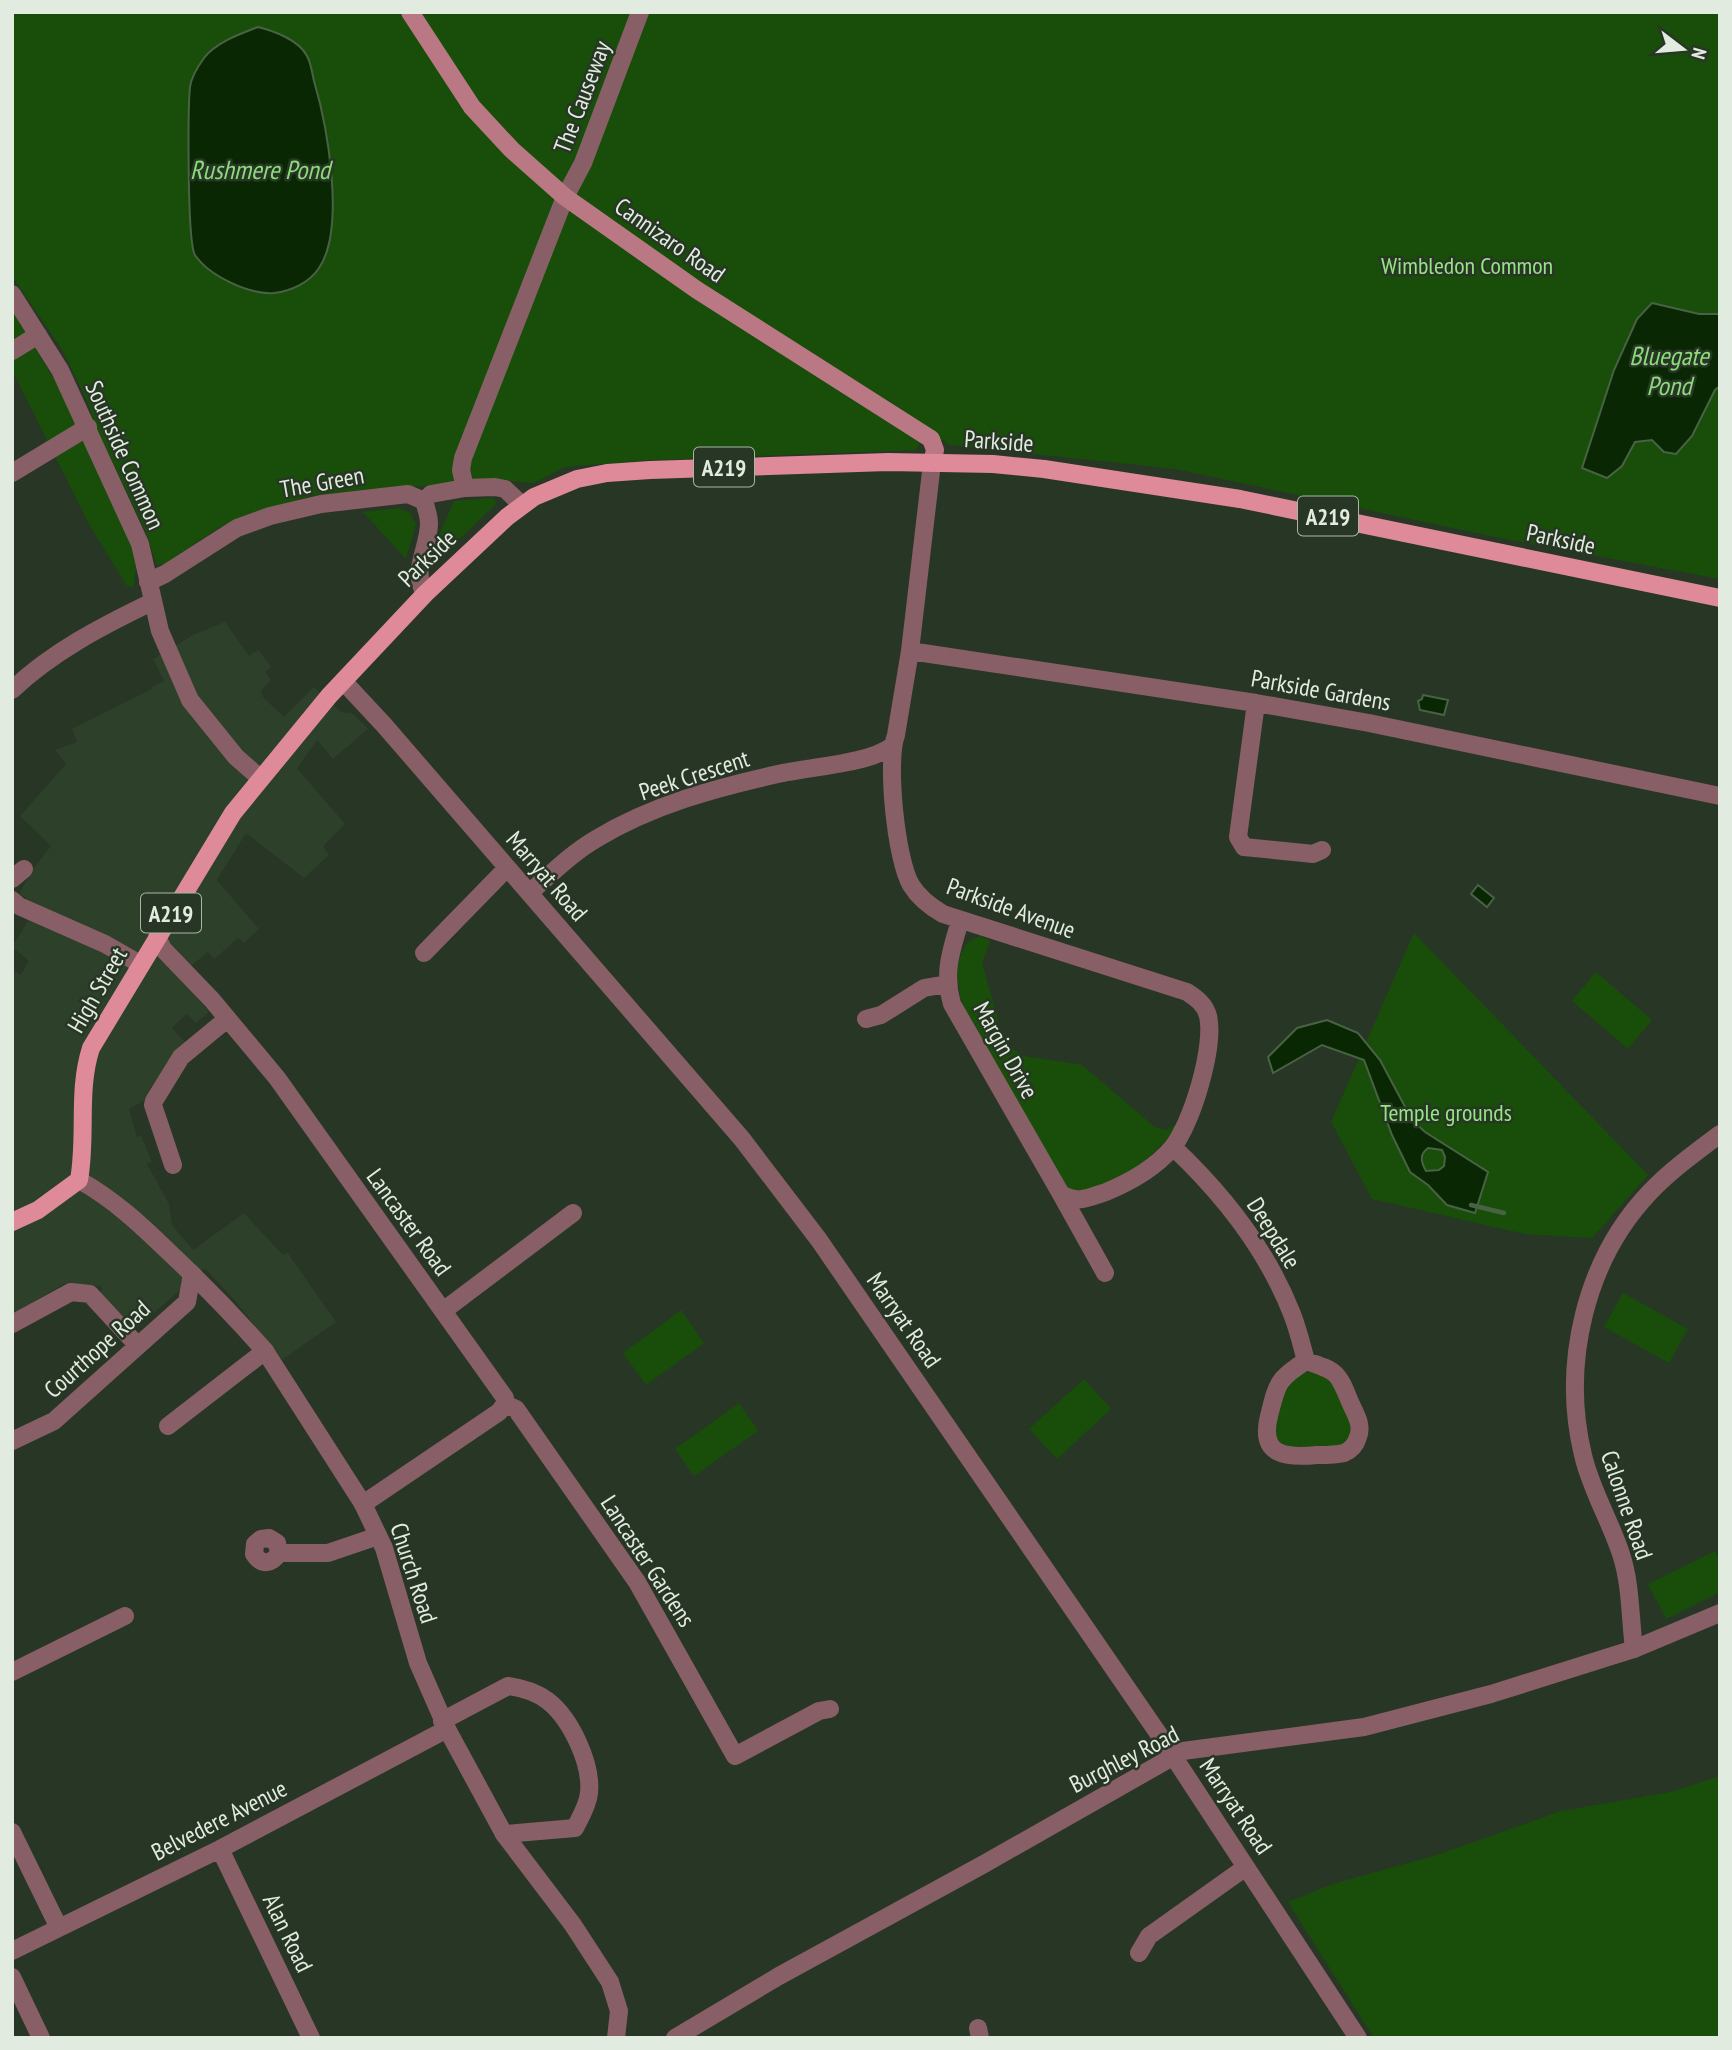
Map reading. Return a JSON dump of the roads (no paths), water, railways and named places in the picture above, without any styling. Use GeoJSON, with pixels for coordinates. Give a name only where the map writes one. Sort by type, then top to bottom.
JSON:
{"type":"FeatureCollection","features":[{"type":"Feature","properties":{"kind":"main road","name":"Cannizaro Road"},"geometry":{"type":"LineString","coordinates":[[410,12],[472,107],[512,150],[565,197],[697,290],[931,439],[935,450],[932,463]]}},
{"type":"Feature","properties":{"kind":"main road","name":"Parkside"},"geometry":{"type":"LineString","coordinates":[[343,681],[425,594],[522,505],[552,487],[607,473],[774,465],[932,463],[993,464],[1044,469],[1240,499],[1720,598]]}},
{"type":"Feature","properties":{"kind":"main road","name":"High Street"},"geometry":{"type":"LineString","coordinates":[[79,1180],[83,1132],[82,1094],[86,1062],[94,1039],[216,839],[260,778],[343,681]]}},
{"type":"Feature","properties":{"kind":"main road"},"geometry":{"type":"LineString","coordinates":[[12,1222],[38,1210],[79,1180]]}},
{"type":"Feature","properties":{"kind":"street","name":"The Causeway"},"geometry":{"type":"LineString","coordinates":[[465,488],[461,470],[463,458],[565,197],[583,163],[640,12]]}},
{"type":"Feature","properties":{"kind":"street","name":"Southside Common"},"geometry":{"type":"LineString","coordinates":[[12,294],[60,370],[88,427],[140,544],[152,602]]}},
{"type":"Feature","properties":{"kind":"street"},"geometry":{"type":"LineString","coordinates":[[12,351],[38,335]]}},
{"type":"Feature","properties":{"kind":"street"},"geometry":{"type":"LineString","coordinates":[[12,473],[88,427]]}},
{"type":"Feature","properties":{"kind":"street","name":"Parkside Avenue"},"geometry":{"type":"LineString","coordinates":[[932,463],[910,651],[892,747],[893,792],[903,866],[911,886],[926,903],[943,915],[1187,992],[1199,1000],[1209,1018],[1206,1051],[1199,1088],[1189,1116],[1173,1147]]}},
{"type":"Feature","properties":{"kind":"street"},"geometry":{"type":"LineString","coordinates":[[425,594],[420,585],[419,569],[429,521],[424,501],[431,494],[465,488],[495,487],[505,489],[522,505]]}},
{"type":"Feature","properties":{"kind":"street","name":"The Green"},"geometry":{"type":"LineString","coordinates":[[148,582],[237,528],[270,516],[321,504],[408,494],[424,501]]}},
{"type":"Feature","properties":{"kind":"street"},"geometry":{"type":"LineString","coordinates":[[12,690],[60,651],[152,602],[166,646],[193,706],[236,757],[260,778]]}},
{"type":"Feature","properties":{"kind":"street","name":"Parkside Gardens"},"geometry":{"type":"LineString","coordinates":[[910,651],[1256,703],[1369,723],[1720,796]]}},
{"type":"Feature","properties":{"kind":"street","name":"Marryat Road"},"geometry":{"type":"LineString","coordinates":[[343,681],[743,1139],[777,1184],[833,1260],[1173,1756],[1358,2038]]}},
{"type":"Feature","properties":{"kind":"street"},"geometry":{"type":"LineString","coordinates":[[1256,703],[1238,837],[1244,847],[1313,854],[1322,850]]}},
{"type":"Feature","properties":{"kind":"street","name":"Peek Crescent"},"geometry":{"type":"LineString","coordinates":[[530,893],[595,839],[667,805],[756,779],[869,757],[892,747]]}},
{"type":"Feature","properties":{"kind":"street"},"geometry":{"type":"LineString","coordinates":[[424,953],[507,868]]}},
{"type":"Feature","properties":{"kind":"street"},"geometry":{"type":"LineString","coordinates":[[12,900],[19,906],[105,944],[140,964]]}},
{"type":"Feature","properties":{"kind":"street","name":"Margin Drive"},"geometry":{"type":"LineString","coordinates":[[960,921],[948,962],[947,984],[952,1004],[1104,1273]]}},
{"type":"Feature","properties":{"kind":"street","name":"Lancaster Road"},"geometry":{"type":"LineString","coordinates":[[157,937],[163,949],[212,1000],[277,1078],[502,1392],[505,1404]]}},
{"type":"Feature","properties":{"kind":"street"},"geometry":{"type":"LineString","coordinates":[[866,1019],[881,1015],[924,988],[947,984]]}},
{"type":"Feature","properties":{"kind":"street"},"geometry":{"type":"LineString","coordinates":[[173,1166],[154,1101],[181,1057],[228,1019]]}},
{"type":"Feature","properties":{"kind":"street","name":"Calonne Road"},"geometry":{"type":"LineString","coordinates":[[1634,1649],[1626,1573],[1583,1455],[1575,1406],[1574,1381],[1578,1343],[1594,1283],[1635,1210],[1651,1191],[1720,1134]]}},
{"type":"Feature","properties":{"kind":"street"},"geometry":{"type":"LineString","coordinates":[[1060,1195],[1072,1201],[1084,1200],[1119,1187],[1150,1169],[1173,1147]]}},
{"type":"Feature","properties":{"kind":"street","name":"Deepdale"},"geometry":{"type":"LineString","coordinates":[[1173,1147],[1205,1176],[1261,1253],[1293,1315],[1306,1361]]}},
{"type":"Feature","properties":{"kind":"street","name":"Church Road"},"geometry":{"type":"LineString","coordinates":[[79,1180],[116,1202],[192,1274],[265,1351],[363,1504],[384,1548],[418,1663],[444,1725],[504,1834],[573,1925],[610,1982],[619,2011],[616,2038]]}},
{"type":"Feature","properties":{"kind":"street"},"geometry":{"type":"LineString","coordinates":[[443,1311],[573,1213]]}},
{"type":"Feature","properties":{"kind":"street","name":"Courthope Road"},"geometry":{"type":"LineString","coordinates":[[12,1441],[54,1421],[187,1302],[192,1274]]}},
{"type":"Feature","properties":{"kind":"street"},"geometry":{"type":"LineString","coordinates":[[12,1324],[71,1292],[90,1294],[138,1346]]}},
{"type":"Feature","properties":{"kind":"street"},"geometry":{"type":"LineString","coordinates":[[168,1426],[265,1351]]}},
{"type":"Feature","properties":{"kind":"street"},"geometry":{"type":"LineString","coordinates":[[1306,1361],[1333,1370],[1340,1377],[1360,1426],[1354,1445],[1347,1452],[1308,1456],[1281,1455],[1273,1449],[1268,1440],[1266,1429],[1276,1386],[1286,1374],[1306,1361]]}},
{"type":"Feature","properties":{"kind":"street"},"geometry":{"type":"LineString","coordinates":[[363,1504],[499,1412],[505,1404]]}},
{"type":"Feature","properties":{"kind":"street","name":"Lancaster Gardens"},"geometry":{"type":"LineString","coordinates":[[505,1404],[516,1409],[637,1582],[729,1760],[819,1711],[830,1709]]}},
{"type":"Feature","properties":{"kind":"street"},"geometry":{"type":"LineString","coordinates":[[279,1553],[328,1553],[378,1536]]}},
{"type":"Feature","properties":{"kind":"street","name":"Burghley Road"},"geometry":{"type":"LineString","coordinates":[[675,2038],[779,1976],[1188,1749],[1364,1727],[1491,1694],[1634,1649],[1720,1613]]}},
{"type":"Feature","properties":{"kind":"street"},"geometry":{"type":"LineString","coordinates":[[12,1672],[125,1616]]}},
{"type":"Feature","properties":{"kind":"street"},"geometry":{"type":"LineString","coordinates":[[444,1725],[508,1686],[522,1688],[550,1702],[574,1735],[583,1755],[589,1794],[575,1828],[504,1834]]}},
{"type":"Feature","properties":{"kind":"street","name":"Belvedere Avenue"},"geometry":{"type":"LineString","coordinates":[[12,1951],[220,1849],[444,1725]]}},
{"type":"Feature","properties":{"kind":"street"},"geometry":{"type":"LineString","coordinates":[[12,1832],[59,1928]]}},
{"type":"Feature","properties":{"kind":"street","name":"Alan Road"},"geometry":{"type":"LineString","coordinates":[[220,1849],[311,2038]]}},
{"type":"Feature","properties":{"kind":"street"},"geometry":{"type":"LineString","coordinates":[[1139,1953],[1149,1936],[1246,1867]]}},
{"type":"Feature","properties":{"kind":"street"},"geometry":{"type":"LineString","coordinates":[[12,1977],[41,2038]]}},
{"type":"Feature","properties":{"kind":"water","name":"Rushmere Pond"},"geometry":{"type":"Polygon","coordinates":[[[258,27],[292,41],[303,50],[308,59],[324,123],[332,176],[331,228],[327,250],[319,268],[299,285],[274,293],[254,291],[220,277],[201,263],[192,245],[189,120],[192,80],[204,58],[215,47],[258,27]]]}},
{"type":"Feature","properties":{"kind":"water","name":"Bluegate Pond"},"geometry":{"type":"Polygon","coordinates":[[[1652,303],[1699,314],[1720,314],[1720,386],[1715,390],[1692,436],[1676,454],[1664,452],[1652,440],[1635,442],[1622,466],[1607,478],[1582,468],[1614,370],[1637,319],[1652,303]]]}},
{"type":"Feature","properties":{"kind":"water"},"geometry":{"type":"Polygon","coordinates":[[[1423,695],[1448,700],[1444,715],[1420,710],[1418,701],[1423,695]]]}},
{"type":"Feature","properties":{"kind":"water"},"geometry":{"type":"Polygon","coordinates":[[[1478,885],[1494,898],[1487,907],[1471,894],[1478,885]]]}},
{"type":"Feature","properties":{"kind":"water"},"geometry":{"type":"Polygon","coordinates":[[[1327,1020],[1358,1033],[1380,1060],[1412,1120],[1425,1132],[1488,1172],[1475,1213],[1447,1205],[1428,1185],[1410,1172],[1392,1135],[1364,1060],[1322,1045],[1273,1073],[1268,1057],[1297,1028],[1327,1020]],[[1428,1148],[1423,1153],[1426,1171],[1439,1170],[1444,1166],[1445,1157],[1442,1150],[1428,1148]]]}},
{"type":"Feature","properties":{"kind":"waterway"},"geometry":{"type":"LineString","coordinates":[[1471,1205],[1504,1213]]}},
{"type":"Feature","properties":{"kind":"park label","name":"Wimbledon Common"},"geometry":{"type":"Point","coordinates":[1467,265]}},
{"type":"Feature","properties":{"kind":"park label","name":"Temple grounds"},"geometry":{"type":"Point","coordinates":[1446,1112]}}]}
